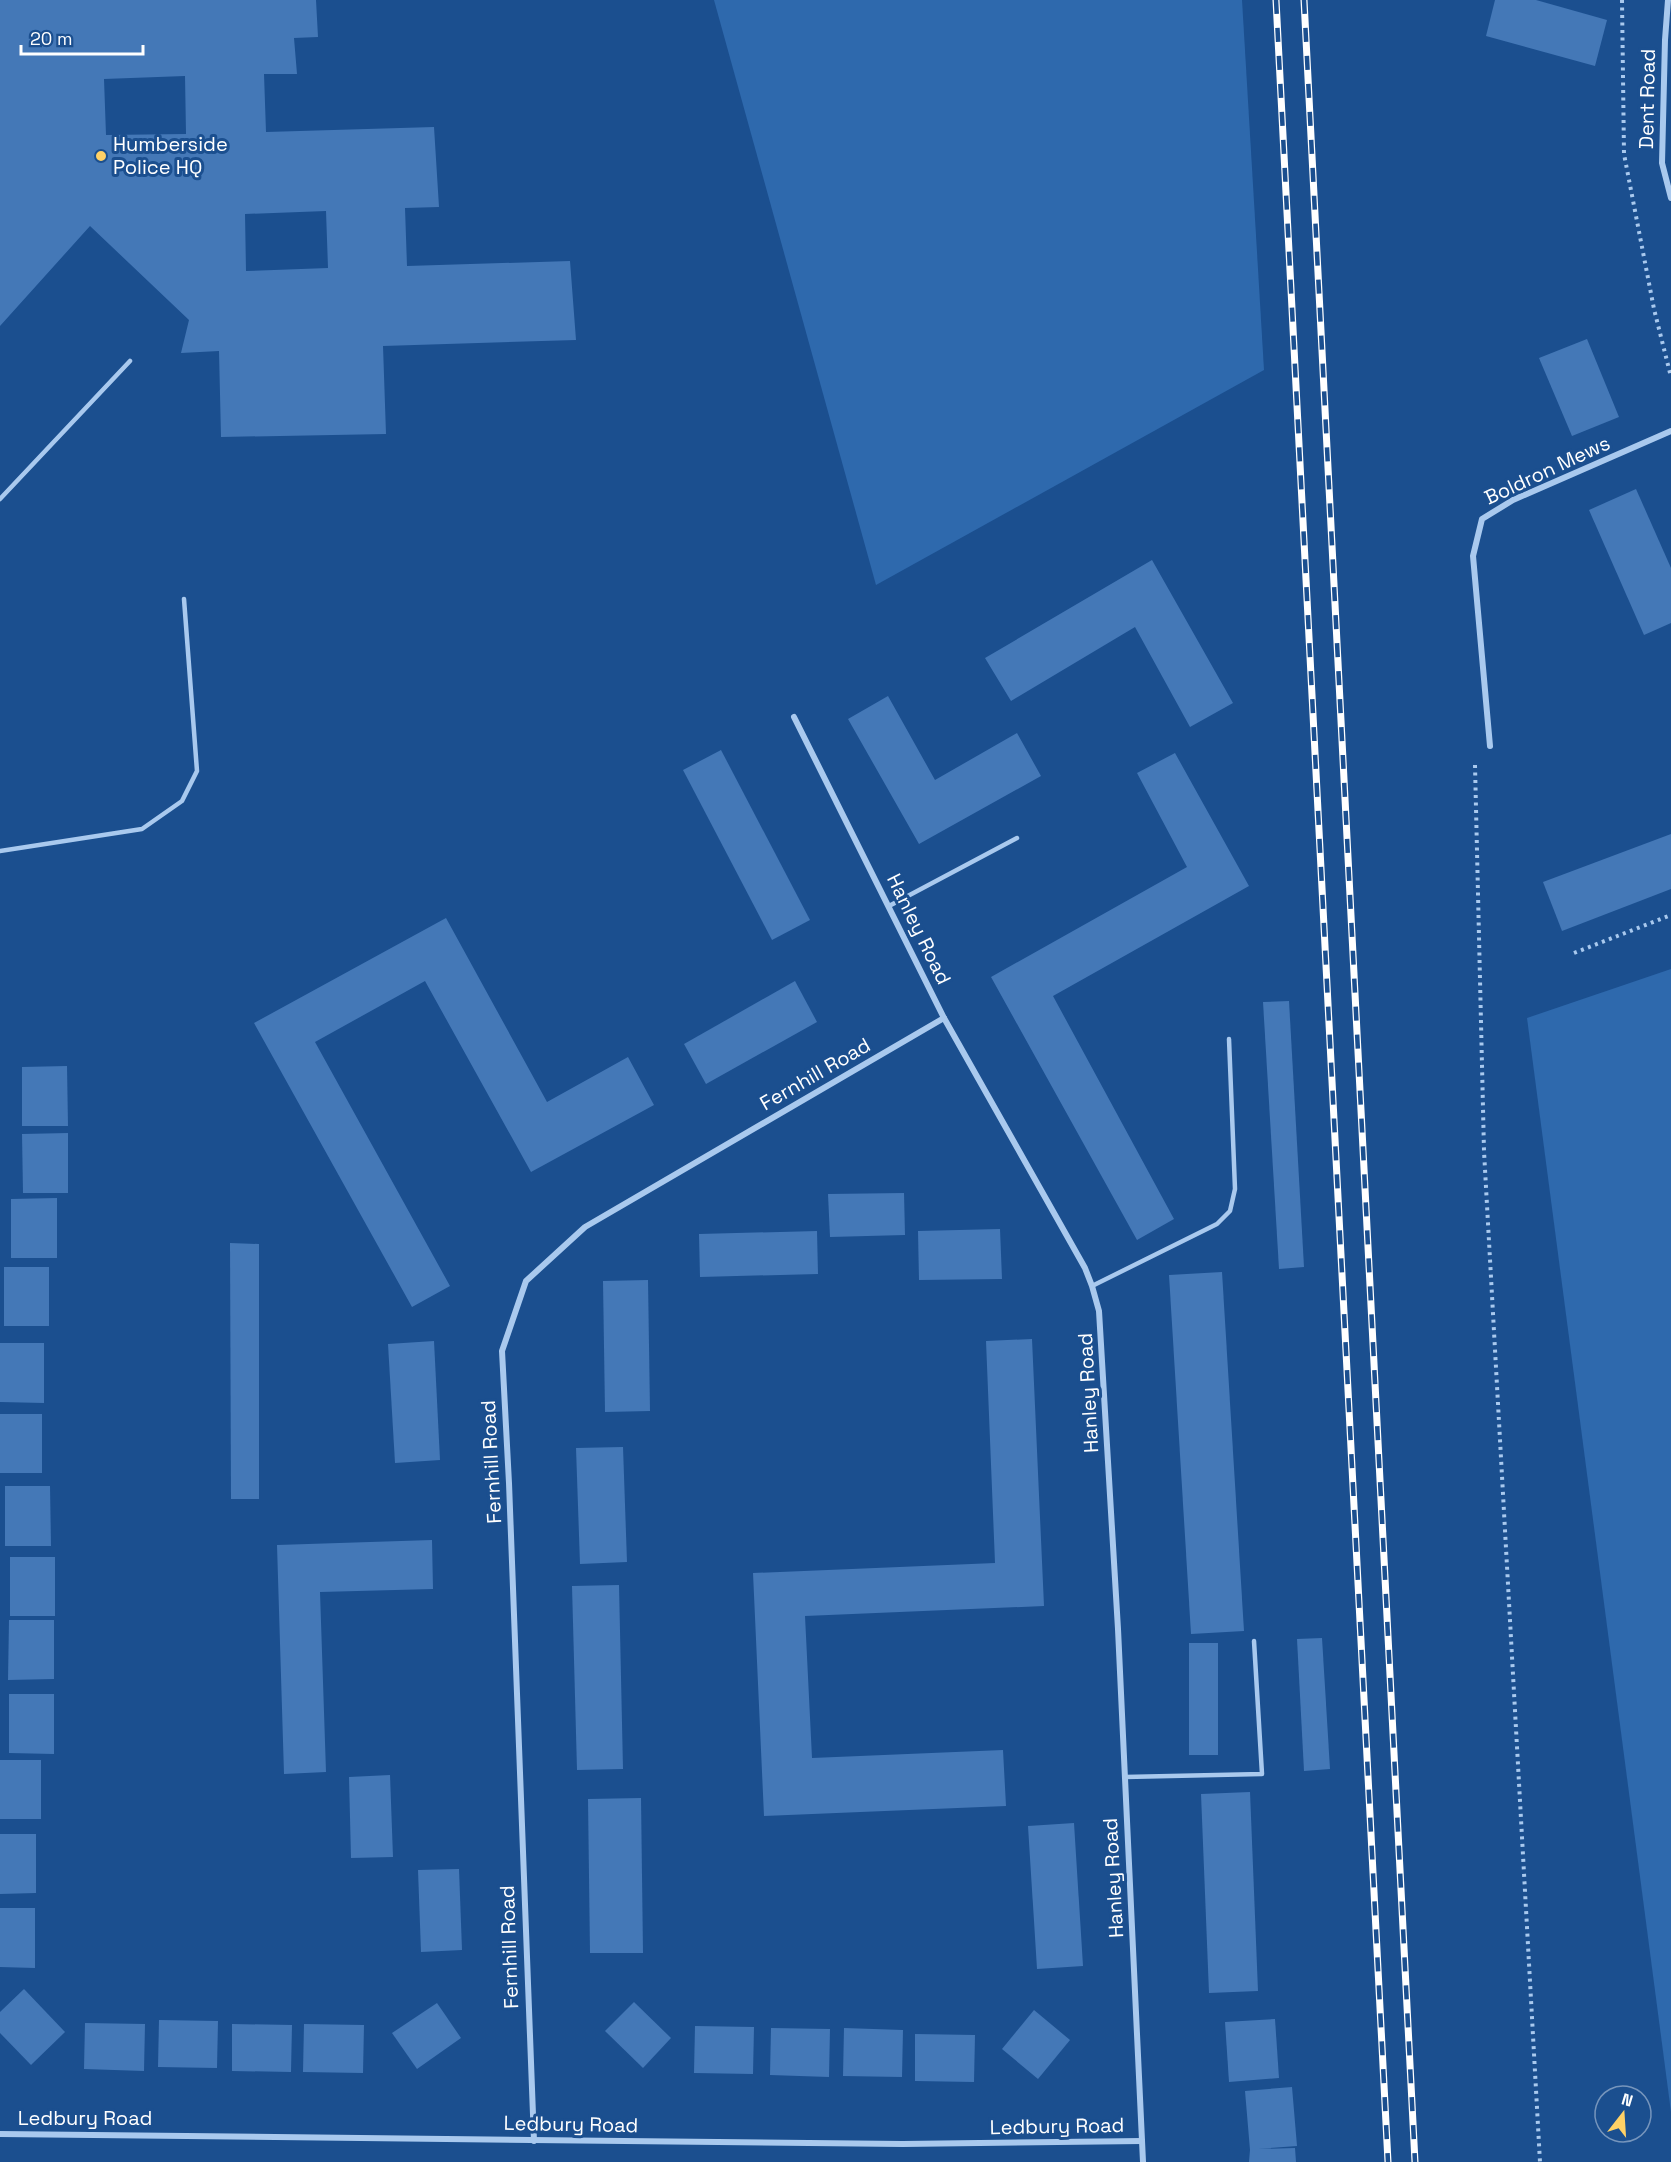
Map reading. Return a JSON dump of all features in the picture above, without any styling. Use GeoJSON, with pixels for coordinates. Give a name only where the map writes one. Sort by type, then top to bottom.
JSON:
{"type":"FeatureCollection","features":[{"type":"Feature","properties":{"kind":"street","name":"Dent Road"},"geometry":{"type":"LineString","coordinates":[[1668,0],[1662,163],[1671,198]]}},
{"type":"Feature","properties":{"kind":"street","name":"Boldron Mews"},"geometry":{"type":"LineString","coordinates":[[1490,746],[1473,556],[1482,519],[1513,500],[1671,431]]}},
{"type":"Feature","properties":{"kind":"street","name":"Hanley Road"},"geometry":{"type":"LineString","coordinates":[[794,717],[944,1018],[1084,1268],[1099,1311],[1125,1777],[1143,2162]]}},
{"type":"Feature","properties":{"kind":"street","name":"Fernhill Road"},"geometry":{"type":"LineString","coordinates":[[534,2141],[502,1351],[526,1281],[585,1227],[944,1018]]}},
{"type":"Feature","properties":{"kind":"street","name":"Ledbury Road"},"geometry":{"type":"LineString","coordinates":[[0,2134],[903,2144],[1142,2141]]}},
{"type":"Feature","properties":{"kind":"lane"},"geometry":{"type":"LineString","coordinates":[[0,499],[130,361]]}},
{"type":"Feature","properties":{"kind":"lane"},"geometry":{"type":"LineString","coordinates":[[0,851],[142,829],[182,801],[197,771],[184,599]]}},
{"type":"Feature","properties":{"kind":"lane"},"geometry":{"type":"LineString","coordinates":[[889,906],[1017,838]]}},
{"type":"Feature","properties":{"kind":"lane"},"geometry":{"type":"LineString","coordinates":[[1092,1286],[1217,1224],[1230,1211],[1235,1188],[1229,1039]]}},
{"type":"Feature","properties":{"kind":"lane"},"geometry":{"type":"LineString","coordinates":[[1125,1777],[1262,1774],[1254,1641]]}},
{"type":"Feature","properties":{"kind":"path"},"geometry":{"type":"LineString","coordinates":[[1622,0],[1624,154],[1654,309],[1671,377]]}},
{"type":"Feature","properties":{"kind":"path"},"geometry":{"type":"LineString","coordinates":[[1490,746],[1475,763],[1484,1151],[1540,2162]]}},
{"type":"Feature","properties":{"kind":"path"},"geometry":{"type":"LineString","coordinates":[[1574,953],[1671,915]]}},
{"type":"Feature","properties":{"kind":"shaded area"},"geometry":{"type":"Polygon","coordinates":[[[714,0],[1242,0],[1264,370],[876,585],[714,0]]]}},
{"type":"Feature","properties":{"kind":"shaded area"},"geometry":{"type":"Polygon","coordinates":[[[1671,969],[1671,2112],[1527,1018],[1671,969]]]}},
{"type":"Feature","properties":{"kind":"building"},"geometry":{"type":"Polygon","coordinates":[[[0,0],[316,0],[318,37],[294,38],[297,74],[264,74],[266,132],[434,127],[439,207],[405,208],[407,266],[570,261],[576,340],[383,346],[386,434],[221,437],[219,351],[181,353],[189,320],[90,226],[0,326],[0,0]],[[185,76],[104,79],[106,135],[186,134],[185,76]],[[326,211],[245,214],[246,271],[328,268],[326,211]]]}},
{"type":"Feature","properties":{"kind":"building"},"geometry":{"type":"Polygon","coordinates":[[[1495,0],[1536,0],[1607,20],[1595,66],[1486,36],[1495,0]]]}},
{"type":"Feature","properties":{"kind":"building"},"geometry":{"type":"Polygon","coordinates":[[[1587,339],[1619,417],[1572,436],[1539,358],[1587,339]]]}},
{"type":"Feature","properties":{"kind":"building"},"geometry":{"type":"Polygon","coordinates":[[[1636,489],[1671,568],[1671,623],[1644,635],[1589,510],[1636,489]]]}},
{"type":"Feature","properties":{"kind":"building"},"geometry":{"type":"Polygon","coordinates":[[[1152,560],[1233,703],[1190,727],[1135,627],[1011,701],[985,658],[1152,560]]]}},
{"type":"Feature","properties":{"kind":"building"},"geometry":{"type":"Polygon","coordinates":[[[888,696],[935,780],[1017,733],[1041,776],[919,844],[848,719],[888,696]]]}},
{"type":"Feature","properties":{"kind":"building"},"geometry":{"type":"Polygon","coordinates":[[[721,750],[810,920],[772,940],[683,770],[721,750]]]}},
{"type":"Feature","properties":{"kind":"building"},"geometry":{"type":"Polygon","coordinates":[[[1175,753],[1249,886],[1053,996],[1174,1219],[1137,1240],[991,977],[1187,867],[1137,773],[1175,753]]]}},
{"type":"Feature","properties":{"kind":"building"},"geometry":{"type":"Polygon","coordinates":[[[1671,834],[1671,889],[1562,931],[1543,882],[1671,834]]]}},
{"type":"Feature","properties":{"kind":"building"},"geometry":{"type":"Polygon","coordinates":[[[446,918],[547,1102],[628,1057],[654,1105],[531,1172],[425,981],[315,1042],[450,1286],[412,1307],[254,1023],[446,918]]]}},
{"type":"Feature","properties":{"kind":"building"},"geometry":{"type":"Polygon","coordinates":[[[795,981],[817,1022],[706,1084],[684,1044],[795,981]]]}},
{"type":"Feature","properties":{"kind":"building"},"geometry":{"type":"Polygon","coordinates":[[[1289,1001],[1304,1267],[1279,1269],[1263,1002],[1289,1001]]]}},
{"type":"Feature","properties":{"kind":"building"},"geometry":{"type":"Polygon","coordinates":[[[67,1066],[68,1126],[22,1126],[22,1067],[67,1066]]]}},
{"type":"Feature","properties":{"kind":"building"},"geometry":{"type":"Polygon","coordinates":[[[68,1133],[68,1193],[23,1193],[22,1134],[68,1133]]]}},
{"type":"Feature","properties":{"kind":"building"},"geometry":{"type":"Polygon","coordinates":[[[904,1193],[905,1235],[830,1237],[828,1194],[904,1193]]]}},
{"type":"Feature","properties":{"kind":"building"},"geometry":{"type":"Polygon","coordinates":[[[57,1198],[57,1258],[11,1258],[11,1199],[57,1198]]]}},
{"type":"Feature","properties":{"kind":"building"},"geometry":{"type":"Polygon","coordinates":[[[1000,1229],[1002,1279],[919,1280],[918,1231],[1000,1229]]]}},
{"type":"Feature","properties":{"kind":"building"},"geometry":{"type":"Polygon","coordinates":[[[817,1231],[818,1274],[700,1277],[699,1234],[817,1231]]]}},
{"type":"Feature","properties":{"kind":"building"},"geometry":{"type":"Polygon","coordinates":[[[230,1243],[259,1244],[259,1499],[231,1499],[230,1243]]]}},
{"type":"Feature","properties":{"kind":"building"},"geometry":{"type":"Polygon","coordinates":[[[4,1267],[49,1267],[49,1326],[4,1326],[4,1267]]]}},
{"type":"Feature","properties":{"kind":"building"},"geometry":{"type":"Polygon","coordinates":[[[1222,1272],[1244,1631],[1191,1634],[1169,1275],[1222,1272]]]}},
{"type":"Feature","properties":{"kind":"building"},"geometry":{"type":"Polygon","coordinates":[[[648,1280],[650,1411],[605,1412],[603,1281],[648,1280]]]}},
{"type":"Feature","properties":{"kind":"building"},"geometry":{"type":"Polygon","coordinates":[[[1032,1339],[1044,1606],[805,1616],[812,1758],[1003,1750],[1006,1806],[764,1816],[753,1573],[995,1563],[986,1341],[1032,1339]]]}},
{"type":"Feature","properties":{"kind":"building"},"geometry":{"type":"Polygon","coordinates":[[[434,1341],[440,1460],[395,1463],[388,1344],[434,1341]]]}},
{"type":"Feature","properties":{"kind":"building"},"geometry":{"type":"Polygon","coordinates":[[[0,1343],[44,1343],[44,1403],[0,1402],[0,1343]]]}},
{"type":"Feature","properties":{"kind":"building"},"geometry":{"type":"Polygon","coordinates":[[[0,1414],[42,1414],[42,1473],[0,1473],[0,1414]]]}},
{"type":"Feature","properties":{"kind":"building"},"geometry":{"type":"Polygon","coordinates":[[[623,1447],[627,1562],[580,1564],[576,1448],[623,1447]]]}},
{"type":"Feature","properties":{"kind":"building"},"geometry":{"type":"Polygon","coordinates":[[[5,1486],[50,1486],[51,1546],[5,1546],[5,1486]]]}},
{"type":"Feature","properties":{"kind":"building"},"geometry":{"type":"Polygon","coordinates":[[[432,1540],[433,1589],[320,1592],[326,1772],[284,1774],[277,1545],[432,1540]]]}},
{"type":"Feature","properties":{"kind":"building"},"geometry":{"type":"Polygon","coordinates":[[[10,1557],[55,1557],[55,1616],[10,1616],[10,1557]]]}},
{"type":"Feature","properties":{"kind":"building"},"geometry":{"type":"Polygon","coordinates":[[[619,1585],[623,1769],[577,1770],[572,1586],[619,1585]]]}},
{"type":"Feature","properties":{"kind":"building"},"geometry":{"type":"Polygon","coordinates":[[[9,1620],[54,1620],[54,1679],[8,1680],[9,1620]]]}},
{"type":"Feature","properties":{"kind":"building"},"geometry":{"type":"Polygon","coordinates":[[[1322,1638],[1330,1769],[1304,1771],[1297,1639],[1322,1638]]]}},
{"type":"Feature","properties":{"kind":"building"},"geometry":{"type":"Polygon","coordinates":[[[1189,1643],[1218,1643],[1218,1755],[1189,1755],[1189,1643]]]}},
{"type":"Feature","properties":{"kind":"building"},"geometry":{"type":"Polygon","coordinates":[[[9,1694],[54,1694],[54,1754],[9,1753],[9,1694]]]}},
{"type":"Feature","properties":{"kind":"building"},"geometry":{"type":"Polygon","coordinates":[[[0,1760],[41,1760],[41,1819],[0,1819],[0,1760]]]}},
{"type":"Feature","properties":{"kind":"building"},"geometry":{"type":"Polygon","coordinates":[[[390,1775],[393,1857],[351,1858],[349,1777],[390,1775]]]}},
{"type":"Feature","properties":{"kind":"building"},"geometry":{"type":"Polygon","coordinates":[[[1250,1792],[1258,1991],[1209,1993],[1201,1794],[1250,1792]]]}},
{"type":"Feature","properties":{"kind":"building"},"geometry":{"type":"Polygon","coordinates":[[[641,1798],[643,1953],[590,1953],[588,1799],[641,1798]]]}},
{"type":"Feature","properties":{"kind":"building"},"geometry":{"type":"Polygon","coordinates":[[[1074,1823],[1083,1966],[1037,1969],[1028,1826],[1074,1823]]]}},
{"type":"Feature","properties":{"kind":"building"},"geometry":{"type":"Polygon","coordinates":[[[0,1834],[36,1834],[36,1893],[0,1894],[0,1834]]]}},
{"type":"Feature","properties":{"kind":"building"},"geometry":{"type":"Polygon","coordinates":[[[459,1869],[462,1950],[421,1952],[418,1870],[459,1869]]]}},
{"type":"Feature","properties":{"kind":"building"},"geometry":{"type":"Polygon","coordinates":[[[0,1908],[35,1908],[35,1968],[0,1967],[0,1908]]]}},
{"type":"Feature","properties":{"kind":"building"},"geometry":{"type":"Polygon","coordinates":[[[24,1989],[65,2032],[31,2065],[0,2033],[0,2012],[24,1989]]]}},
{"type":"Feature","properties":{"kind":"building"},"geometry":{"type":"Polygon","coordinates":[[[634,2002],[671,2038],[643,2068],[605,2031],[634,2002]]]}},
{"type":"Feature","properties":{"kind":"building"},"geometry":{"type":"Polygon","coordinates":[[[437,2003],[461,2038],[417,2069],[392,2033],[437,2003]]]}},
{"type":"Feature","properties":{"kind":"building"},"geometry":{"type":"Polygon","coordinates":[[[1034,2010],[1070,2040],[1038,2079],[1002,2049],[1034,2010]]]}},
{"type":"Feature","properties":{"kind":"building"},"geometry":{"type":"Polygon","coordinates":[[[1275,2019],[1279,2078],[1229,2082],[1225,2022],[1275,2019]]]}},
{"type":"Feature","properties":{"kind":"building"},"geometry":{"type":"Polygon","coordinates":[[[159,2020],[218,2021],[217,2068],[158,2067],[159,2020]]]}},
{"type":"Feature","properties":{"kind":"building"},"geometry":{"type":"Polygon","coordinates":[[[85,2023],[145,2024],[144,2071],[84,2069],[85,2023]]]}},
{"type":"Feature","properties":{"kind":"building"},"geometry":{"type":"Polygon","coordinates":[[[232,2024],[292,2025],[291,2072],[232,2071],[232,2024]]]}},
{"type":"Feature","properties":{"kind":"building"},"geometry":{"type":"Polygon","coordinates":[[[304,2024],[364,2025],[363,2073],[303,2072],[304,2024]]]}},
{"type":"Feature","properties":{"kind":"building"},"geometry":{"type":"Polygon","coordinates":[[[695,2026],[754,2027],[753,2074],[694,2073],[695,2026]]]}},
{"type":"Feature","properties":{"kind":"building"},"geometry":{"type":"Polygon","coordinates":[[[771,2028],[830,2029],[829,2077],[770,2075],[771,2028]]]}},
{"type":"Feature","properties":{"kind":"building"},"geometry":{"type":"Polygon","coordinates":[[[844,2028],[903,2030],[902,2077],[843,2076],[844,2028]]]}},
{"type":"Feature","properties":{"kind":"building"},"geometry":{"type":"Polygon","coordinates":[[[915,2034],[975,2035],[974,2082],[915,2081],[915,2034]]]}},
{"type":"Feature","properties":{"kind":"building"},"geometry":{"type":"Polygon","coordinates":[[[1292,2087],[1297,2146],[1258,2149],[1295,2148],[1296,2162],[1249,2162],[1245,2091],[1292,2087]]]}},
{"type":"Feature","properties":{"kind":"railway"},"geometry":{"type":"LineString","coordinates":[[1276,0],[1388,2162]]}},
{"type":"Feature","properties":{"kind":"railway"},"geometry":{"type":"LineString","coordinates":[[1304,0],[1415,2162]]}},
{"type":"Feature","properties":{"kind":"place","name":"Humberside Police HQ"},"geometry":{"type":"Point","coordinates":[101,156]}}]}
